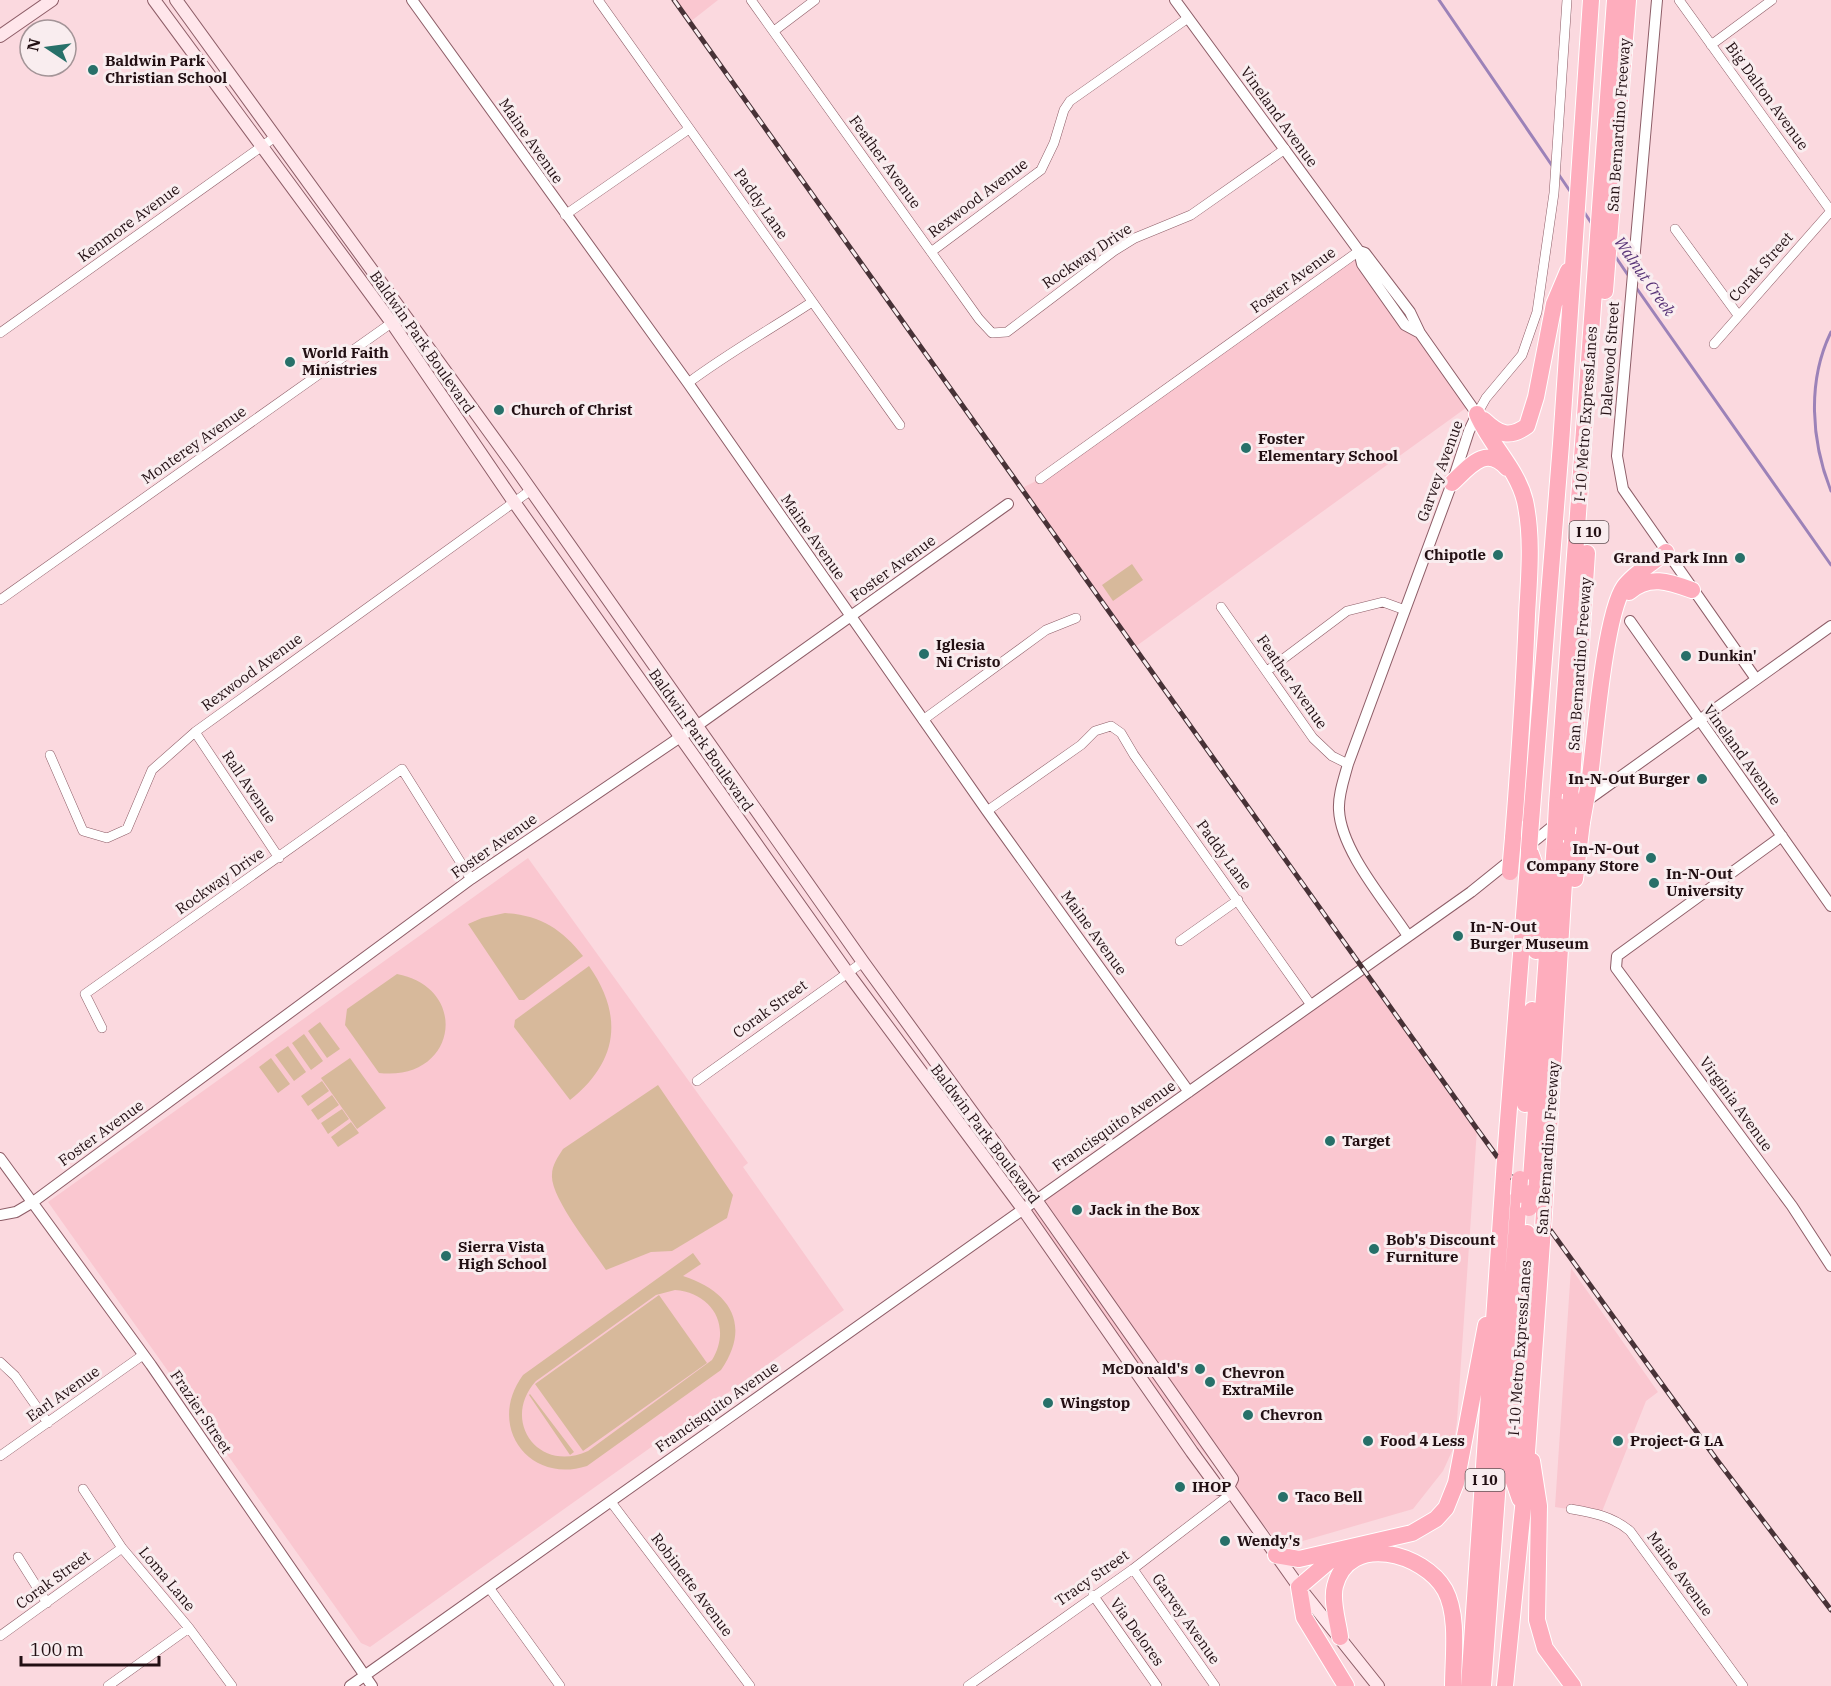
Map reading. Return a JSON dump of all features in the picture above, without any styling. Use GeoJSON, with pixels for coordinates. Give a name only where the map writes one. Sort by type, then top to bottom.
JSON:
{"type":"FeatureCollection","features":[{"type":"Feature","properties":{"kind":"highway","name":"I 10"},"geometry":{"type":"LineString","coordinates":[[1469,1686],[1504,1166],[1531,855],[1531,822],[1573,259],[1580,230],[1584,181],[1591,0]]}},
{"type":"Feature","properties":{"kind":"highway"},"geometry":{"type":"LineString","coordinates":[[1584,181],[1602,0]]}},
{"type":"Feature","properties":{"kind":"highway","name":"I-10 Metro ExpressLanes"},"geometry":{"type":"LineString","coordinates":[[1564,800],[1596,253],[1615,0]]}},
{"type":"Feature","properties":{"kind":"highway","name":"San Bernardino Freeway"},"geometry":{"type":"LineString","coordinates":[[1505,1686],[1523,1508],[1527,1432],[1531,1203],[1561,963],[1561,837],[1628,0]]}},
{"type":"Feature","properties":{"kind":"highway","name":"I-10 Metro ExpressLanes"},"geometry":{"type":"LineString","coordinates":[[1570,317],[1581,295],[1580,230]]}},
{"type":"Feature","properties":{"kind":"highway"},"geometry":{"type":"LineString","coordinates":[[1477,414],[1501,434],[1513,434],[1527,426],[1536,397],[1554,304],[1573,259]]}},
{"type":"Feature","properties":{"kind":"highway"},"geometry":{"type":"LineString","coordinates":[[1477,414],[1484,430],[1521,489],[1528,517],[1529,559],[1524,714],[1510,872],[1525,904]]}},
{"type":"Feature","properties":{"kind":"highway"},"geometry":{"type":"LineString","coordinates":[[1452,483],[1472,462],[1482,457],[1500,461],[1514,476]]}},
{"type":"Feature","properties":{"kind":"highway"},"geometry":{"type":"LineString","coordinates":[[1561,963],[1607,655],[1618,603],[1621,594],[1632,579],[1666,552]]}},
{"type":"Feature","properties":{"kind":"highway"},"geometry":{"type":"LineString","coordinates":[[1618,603],[1633,588],[1654,580],[1665,581],[1692,590]]}},
{"type":"Feature","properties":{"kind":"highway","name":"I-10 Metro ExpressLanes"},"geometry":{"type":"LineString","coordinates":[[1523,1508],[1512,1476],[1531,1203],[1561,837]]}},
{"type":"Feature","properties":{"kind":"highway","name":"I-10 Metro ExpressLanes"},"geometry":{"type":"LineString","coordinates":[[1483,1686],[1531,1203],[1540,879],[1531,855]]}},
{"type":"Feature","properties":{"kind":"highway"},"geometry":{"type":"LineString","coordinates":[[1276,1555],[1299,1559],[1418,1530],[1436,1519],[1446,1508],[1458,1476],[1471,1397],[1497,1275]]}},
{"type":"Feature","properties":{"kind":"highway"},"geometry":{"type":"LineString","coordinates":[[1527,1432],[1539,1506],[1537,1620],[1545,1648],[1573,1686]]}},
{"type":"Feature","properties":{"kind":"highway"},"geometry":{"type":"LineString","coordinates":[[1343,1550],[1299,1587],[1304,1617],[1346,1686]]}},
{"type":"Feature","properties":{"kind":"highway"},"geometry":{"type":"LineString","coordinates":[[1340,1637],[1334,1591],[1335,1584],[1346,1567],[1360,1557],[1373,1554],[1391,1553],[1417,1562],[1438,1579],[1450,1603],[1453,1686]]}},
{"type":"Feature","properties":{"kind":"main road"},"geometry":{"type":"LineString","coordinates":[[0,36],[52,0]]}},
{"type":"Feature","properties":{"kind":"main road","name":"Baldwin Park Boulevard"},"geometry":{"type":"LineString","coordinates":[[154,0],[392,323],[514,502],[847,972],[1023,1209],[1219,1489],[1230,1490]]}},
{"type":"Feature","properties":{"kind":"main road","name":"Baldwin Park Boulevard"},"geometry":{"type":"LineString","coordinates":[[176,0],[405,314],[698,725],[863,962],[1036,1200],[1232,1479],[1230,1490],[1276,1555],[1378,1686]]}},
{"type":"Feature","properties":{"kind":"main road"},"geometry":{"type":"LineString","coordinates":[[1098,1317],[1108,1321],[1144,1354]]}},
{"type":"Feature","properties":{"kind":"street","name":"Maine Avenue"},"geometry":{"type":"LineString","coordinates":[[412,0],[565,215],[688,382],[987,811],[1189,1092]]}},
{"type":"Feature","properties":{"kind":"street","name":"Paddy Lane"},"geometry":{"type":"LineString","coordinates":[[598,0],[900,426]]}},
{"type":"Feature","properties":{"kind":"street","name":"Feather Avenue"},"geometry":{"type":"LineString","coordinates":[[751,0],[979,320],[992,333],[1000,334]]}},
{"type":"Feature","properties":{"kind":"street"},"geometry":{"type":"LineString","coordinates":[[774,31],[815,0]]}},
{"type":"Feature","properties":{"kind":"street","name":"Vineland Avenue"},"geometry":{"type":"LineString","coordinates":[[1175,0],[1359,251],[1365,253],[1410,312],[1420,333],[1477,414]]}},
{"type":"Feature","properties":{"kind":"street","name":"Garvey Avenue"},"geometry":{"type":"LineString","coordinates":[[1408,936],[1343,834],[1339,797],[1348,764],[1452,483],[1468,431],[1499,382],[1514,367],[1530,336],[1537,312],[1554,192],[1560,130],[1567,0]]}},
{"type":"Feature","properties":{"kind":"street","name":"Dalewood Street"},"geometry":{"type":"LineString","coordinates":[[1657,0],[1617,456],[1623,489],[1756,679]]}},
{"type":"Feature","properties":{"kind":"street","name":"Big Dalton Avenue"},"geometry":{"type":"LineString","coordinates":[[1679,0],[1831,211]]}},
{"type":"Feature","properties":{"kind":"street"},"geometry":{"type":"LineString","coordinates":[[1711,45],[1772,0]]}},
{"type":"Feature","properties":{"kind":"street","name":"Rexwood Avenue"},"geometry":{"type":"LineString","coordinates":[[931,252],[1041,170],[1054,143],[1064,110],[1070,101],[1188,18]]}},
{"type":"Feature","properties":{"kind":"street"},"geometry":{"type":"LineString","coordinates":[[565,215],[689,129]]}},
{"type":"Feature","properties":{"kind":"street","name":"Kenmore Avenue"},"geometry":{"type":"LineString","coordinates":[[0,333],[275,136]]}},
{"type":"Feature","properties":{"kind":"street","name":"Rockway Drive"},"geometry":{"type":"LineString","coordinates":[[1000,334],[1007,332],[1114,251],[1135,238],[1191,215],[1285,149]]}},
{"type":"Feature","properties":{"kind":"street","name":"Corak Street"},"geometry":{"type":"LineString","coordinates":[[1714,344],[1831,211]]}},
{"type":"Feature","properties":{"kind":"street"},"geometry":{"type":"LineString","coordinates":[[1675,229],[1738,315]]}},
{"type":"Feature","properties":{"kind":"street","name":"Foster Avenue"},"geometry":{"type":"LineString","coordinates":[[1040,479],[1359,251]]}},
{"type":"Feature","properties":{"kind":"street"},"geometry":{"type":"LineString","coordinates":[[688,382],[738,346],[757,338],[812,302]]}},
{"type":"Feature","properties":{"kind":"street","name":"Monterey Avenue"},"geometry":{"type":"LineString","coordinates":[[0,600],[405,314]]}},
{"type":"Feature","properties":{"kind":"street","name":"Rexwood Avenue"},"geometry":{"type":"LineString","coordinates":[[50,755],[83,831],[107,838],[127,829],[152,770],[195,732],[531,490]]}},
{"type":"Feature","properties":{"kind":"street","name":"Foster Avenue"},"geometry":{"type":"LineString","coordinates":[[0,1215],[16,1212],[33,1202],[471,879],[698,725],[1008,504]]}},
{"type":"Feature","properties":{"kind":"street"},"geometry":{"type":"LineString","coordinates":[[1267,670],[1347,611],[1383,602],[1405,610]]}},
{"type":"Feature","properties":{"kind":"street","name":"Feather Avenue"},"geometry":{"type":"LineString","coordinates":[[1221,607],[1313,738],[1332,756],[1348,764]]}},
{"type":"Feature","properties":{"kind":"street"},"geometry":{"type":"LineString","coordinates":[[923,720],[1046,630],[1076,618]]}},
{"type":"Feature","properties":{"kind":"street","name":"Vineland Avenue"},"geometry":{"type":"LineString","coordinates":[[1630,621],[1831,906]]}},
{"type":"Feature","properties":{"kind":"street","name":"Francisquito Avenue"},"geometry":{"type":"LineString","coordinates":[[350,1686],[1471,892],[1552,826],[1831,626]]}},
{"type":"Feature","properties":{"kind":"street","name":"Paddy Lane"},"geometry":{"type":"LineString","coordinates":[[987,811],[1081,745],[1095,732],[1111,726],[1121,733],[1134,755],[1311,1005]]}},
{"type":"Feature","properties":{"kind":"street","name":"Rall Avenue"},"geometry":{"type":"LineString","coordinates":[[195,732],[279,858]]}},
{"type":"Feature","properties":{"kind":"street","name":"Rockway Drive"},"geometry":{"type":"LineString","coordinates":[[102,1028],[85,994],[402,769],[471,879]]}},
{"type":"Feature","properties":{"kind":"street","name":"Virginia Avenue"},"geometry":{"type":"LineString","coordinates":[[1782,836],[1617,956],[1615,962],[1616,968],[1792,1206],[1831,1266]]}},
{"type":"Feature","properties":{"kind":"street"},"geometry":{"type":"LineString","coordinates":[[1180,941],[1238,900]]}},
{"type":"Feature","properties":{"kind":"street","name":"Corak Street"},"geometry":{"type":"LineString","coordinates":[[697,1082],[863,962]]}},
{"type":"Feature","properties":{"kind":"street","name":"Frazier Street"},"geometry":{"type":"LineString","coordinates":[[0,1158],[143,1355],[372,1686]]}},
{"type":"Feature","properties":{"kind":"street","name":"Earl Avenue"},"geometry":{"type":"LineString","coordinates":[[0,1456],[143,1355]]}},
{"type":"Feature","properties":{"kind":"street"},"geometry":{"type":"LineString","coordinates":[[0,1362],[15,1376],[48,1423]]}},
{"type":"Feature","properties":{"kind":"street","name":"Loma Lane"},"geometry":{"type":"LineString","coordinates":[[83,1489],[122,1548],[189,1628],[232,1686]]}},
{"type":"Feature","properties":{"kind":"street","name":"Tracy Street"},"geometry":{"type":"LineString","coordinates":[[968,1686],[1093,1595],[1133,1569],[1230,1490]]}},
{"type":"Feature","properties":{"kind":"street","name":"Robinette Avenue"},"geometry":{"type":"LineString","coordinates":[[611,1502],[750,1686]]}},
{"type":"Feature","properties":{"kind":"street","name":"Maine Avenue"},"geometry":{"type":"LineString","coordinates":[[1571,1509],[1606,1515],[1618,1521],[1630,1532],[1743,1686]]}},
{"type":"Feature","properties":{"kind":"street","name":"Corak Street"},"geometry":{"type":"LineString","coordinates":[[0,1636],[122,1548]]}},
{"type":"Feature","properties":{"kind":"street"},"geometry":{"type":"LineString","coordinates":[[18,1557],[47,1603]]}},
{"type":"Feature","properties":{"kind":"street","name":"Garvey Avenue"},"geometry":{"type":"LineString","coordinates":[[1133,1569],[1215,1686]]}},
{"type":"Feature","properties":{"kind":"street"},"geometry":{"type":"LineString","coordinates":[[490,1589],[560,1686]]}},
{"type":"Feature","properties":{"kind":"street","name":"Via Delores"},"geometry":{"type":"LineString","coordinates":[[1093,1595],[1157,1686]]}},
{"type":"Feature","properties":{"kind":"street"},"geometry":{"type":"LineString","coordinates":[[108,1686],[189,1628]]}},
{"type":"Feature","properties":{"kind":"shaded area"},"geometry":{"type":"Polygon","coordinates":[[[674,0],[718,0],[690,22],[674,0]]]}},
{"type":"Feature","properties":{"kind":"shaded area","name":"Foster Elementary School"},"geometry":{"type":"Polygon","coordinates":[[[1359,251],[1365,253],[1470,405],[1135,647],[1022,488],[1040,479],[1359,251]]]}},
{"type":"Feature","properties":{"kind":"shaded area"},"geometry":{"type":"Polygon","coordinates":[[[1132,564],[1143,580],[1113,601],[1102,585],[1132,564]]]}},
{"type":"Feature","properties":{"kind":"shaded area","name":"Sierra Vista High School"},"geometry":{"type":"Polygon","coordinates":[[[528,858],[748,1163],[743,1167],[844,1310],[370,1647],[361,1643],[48,1202],[528,858]]]}},
{"type":"Feature","properties":{"kind":"shaded area"},"geometry":{"type":"Polygon","coordinates":[[[505,913],[540,920],[567,938],[583,956],[524,1000],[519,1000],[468,924],[505,913]]]}},
{"type":"Feature","properties":{"kind":"shaded area"},"geometry":{"type":"Polygon","coordinates":[[[589,966],[608,1003],[611,1038],[598,1070],[570,1100],[514,1027],[515,1020],[589,966]]]}},
{"type":"Feature","properties":{"kind":"shaded area"},"geometry":{"type":"Polygon","coordinates":[[[1363,968],[1477,1129],[1457,1421],[1453,1449],[1443,1471],[1413,1509],[1282,1547],[1134,1369],[1023,1209],[1363,968]]]}},
{"type":"Feature","properties":{"kind":"shaded area"},"geometry":{"type":"Polygon","coordinates":[[[397,974],[421,983],[436,997],[444,1014],[445,1032],[438,1049],[425,1063],[405,1072],[379,1073],[345,1025],[347,1009],[397,974]]]}},
{"type":"Feature","properties":{"kind":"shaded area"},"geometry":{"type":"Polygon","coordinates":[[[320,1022],[340,1049],[327,1058],[308,1031],[320,1022]]]}},
{"type":"Feature","properties":{"kind":"shaded area"},"geometry":{"type":"Polygon","coordinates":[[[304,1034],[323,1061],[311,1070],[292,1043],[304,1034]]]}},
{"type":"Feature","properties":{"kind":"shaded area"},"geometry":{"type":"Polygon","coordinates":[[[288,1046],[306,1072],[294,1081],[275,1055],[288,1046]]]}},
{"type":"Feature","properties":{"kind":"shaded area"},"geometry":{"type":"Polygon","coordinates":[[[271,1058],[290,1084],[278,1093],[259,1067],[271,1058]]]}},
{"type":"Feature","properties":{"kind":"shaded area"},"geometry":{"type":"Polygon","coordinates":[[[350,1058],[386,1108],[357,1129],[321,1078],[350,1058]]]}},
{"type":"Feature","properties":{"kind":"shaded area"},"geometry":{"type":"Polygon","coordinates":[[[322,1081],[329,1091],[308,1106],[301,1096],[322,1081]]]}},
{"type":"Feature","properties":{"kind":"shaded area"},"geometry":{"type":"Polygon","coordinates":[[[658,1085],[733,1195],[727,1218],[672,1251],[651,1252],[606,1270],[573,1223],[558,1196],[553,1185],[553,1168],[563,1149],[658,1085]]]}},
{"type":"Feature","properties":{"kind":"shaded area"},"geometry":{"type":"Polygon","coordinates":[[[332,1095],[339,1105],[318,1120],[311,1110],[332,1095]]]}},
{"type":"Feature","properties":{"kind":"shaded area"},"geometry":{"type":"Polygon","coordinates":[[[342,1109],[349,1119],[328,1134],[321,1123],[342,1109]]]}},
{"type":"Feature","properties":{"kind":"shaded area"},"geometry":{"type":"Polygon","coordinates":[[[351,1122],[359,1133],[338,1147],[331,1137],[351,1122]]]}},
{"type":"Feature","properties":{"kind":"shaded area"},"geometry":{"type":"Polygon","coordinates":[[[693,1253],[701,1264],[683,1276],[699,1282],[724,1300],[735,1324],[735,1338],[730,1354],[721,1370],[587,1466],[566,1470],[547,1467],[531,1459],[519,1446],[511,1431],[509,1413],[513,1394],[523,1375],[693,1253]],[[675,1290],[656,1295],[536,1381],[526,1396],[522,1412],[524,1427],[530,1440],[541,1450],[554,1455],[570,1456],[588,1451],[712,1360],[718,1348],[719,1324],[709,1305],[688,1293],[675,1290]]]}},
{"type":"Feature","properties":{"kind":"shaded area"},"geometry":{"type":"Polygon","coordinates":[[[1571,1268],[1658,1392],[1646,1401],[1601,1514],[1555,1507],[1571,1268]]]}},
{"type":"Feature","properties":{"kind":"shaded area"},"geometry":{"type":"Polygon","coordinates":[[[659,1295],[707,1363],[583,1451],[535,1384],[659,1295]]]}},
{"type":"Feature","properties":{"kind":"shaded area"},"geometry":{"type":"Polygon","coordinates":[[[529,1395],[574,1452],[570,1455],[529,1395]]]}},
{"type":"Feature","properties":{"kind":"waterway","name":"Walnut Creek"},"geometry":{"type":"LineString","coordinates":[[1439,0],[1553,167]]}},
{"type":"Feature","properties":{"kind":"waterway","name":"Walnut Creek"},"geometry":{"type":"LineString","coordinates":[[1559,175],[1572,194]]}},
{"type":"Feature","properties":{"kind":"waterway","name":"Walnut Creek"},"geometry":{"type":"LineString","coordinates":[[1584,212],[1592,224]]}},
{"type":"Feature","properties":{"kind":"waterway","name":"Walnut Creek"},"geometry":{"type":"LineString","coordinates":[[1615,256],[1630,278]]}},
{"type":"Feature","properties":{"kind":"waterway","name":"Walnut Creek"},"geometry":{"type":"LineString","coordinates":[[1635,286],[1831,565]]}},
{"type":"Feature","properties":{"kind":"waterway","name":"Walnut Creek"},"geometry":{"type":"LineString","coordinates":[[1831,332],[1818,370],[1814,411],[1819,452],[1831,491]]}},
{"type":"Feature","properties":{"kind":"railway"},"geometry":{"type":"LineString","coordinates":[[674,0],[1477,1129],[1717,1460],[1831,1610]]}},
{"type":"Feature","properties":{"kind":"place","name":"Baldwin Park Christian School"},"geometry":{"type":"Point","coordinates":[93,70]}},
{"type":"Feature","properties":{"kind":"place","name":"World Faith Ministries"},"geometry":{"type":"Point","coordinates":[290,362]}},
{"type":"Feature","properties":{"kind":"place","name":"Church of Christ"},"geometry":{"type":"Point","coordinates":[499,410]}},
{"type":"Feature","properties":{"kind":"place","name":"Foster Elementary School"},"geometry":{"type":"Point","coordinates":[1246,448]}},
{"type":"Feature","properties":{"kind":"place","name":"Chipotle"},"geometry":{"type":"Point","coordinates":[1498,555]}},
{"type":"Feature","properties":{"kind":"place","name":"Grand Park Inn"},"geometry":{"type":"Point","coordinates":[1740,558]}},
{"type":"Feature","properties":{"kind":"place","name":"Iglesia Ni Cristo"},"geometry":{"type":"Point","coordinates":[924,654]}},
{"type":"Feature","properties":{"kind":"place","name":"Dunkin'"},"geometry":{"type":"Point","coordinates":[1686,656]}},
{"type":"Feature","properties":{"kind":"place","name":"In-N-Out Burger"},"geometry":{"type":"Point","coordinates":[1702,779]}},
{"type":"Feature","properties":{"kind":"place","name":"In-N-Out Company Store"},"geometry":{"type":"Point","coordinates":[1651,858]}},
{"type":"Feature","properties":{"kind":"place","name":"In-N-Out University"},"geometry":{"type":"Point","coordinates":[1654,883]}},
{"type":"Feature","properties":{"kind":"place","name":"In-N-Out Burger Museum"},"geometry":{"type":"Point","coordinates":[1458,936]}},
{"type":"Feature","properties":{"kind":"place","name":"Target"},"geometry":{"type":"Point","coordinates":[1330,1141]}},
{"type":"Feature","properties":{"kind":"place","name":"Jack in the Box"},"geometry":{"type":"Point","coordinates":[1077,1210]}},
{"type":"Feature","properties":{"kind":"place","name":"Bob's Discount Furniture"},"geometry":{"type":"Point","coordinates":[1374,1249]}},
{"type":"Feature","properties":{"kind":"place","name":"Sierra Vista High School"},"geometry":{"type":"Point","coordinates":[446,1256]}},
{"type":"Feature","properties":{"kind":"place","name":"McDonald's"},"geometry":{"type":"Point","coordinates":[1200,1369]}},
{"type":"Feature","properties":{"kind":"place","name":"Chevron ExtraMile"},"geometry":{"type":"Point","coordinates":[1210,1382]}},
{"type":"Feature","properties":{"kind":"place","name":"Wingstop"},"geometry":{"type":"Point","coordinates":[1048,1403]}},
{"type":"Feature","properties":{"kind":"place","name":"Chevron"},"geometry":{"type":"Point","coordinates":[1248,1415]}},
{"type":"Feature","properties":{"kind":"place","name":"Food 4 Less"},"geometry":{"type":"Point","coordinates":[1368,1441]}},
{"type":"Feature","properties":{"kind":"place","name":"Project-G LA"},"geometry":{"type":"Point","coordinates":[1618,1441]}},
{"type":"Feature","properties":{"kind":"place","name":"IHOP"},"geometry":{"type":"Point","coordinates":[1180,1487]}},
{"type":"Feature","properties":{"kind":"place","name":"Taco Bell"},"geometry":{"type":"Point","coordinates":[1283,1497]}},
{"type":"Feature","properties":{"kind":"place","name":"Wendy's"},"geometry":{"type":"Point","coordinates":[1225,1541]}}]}
